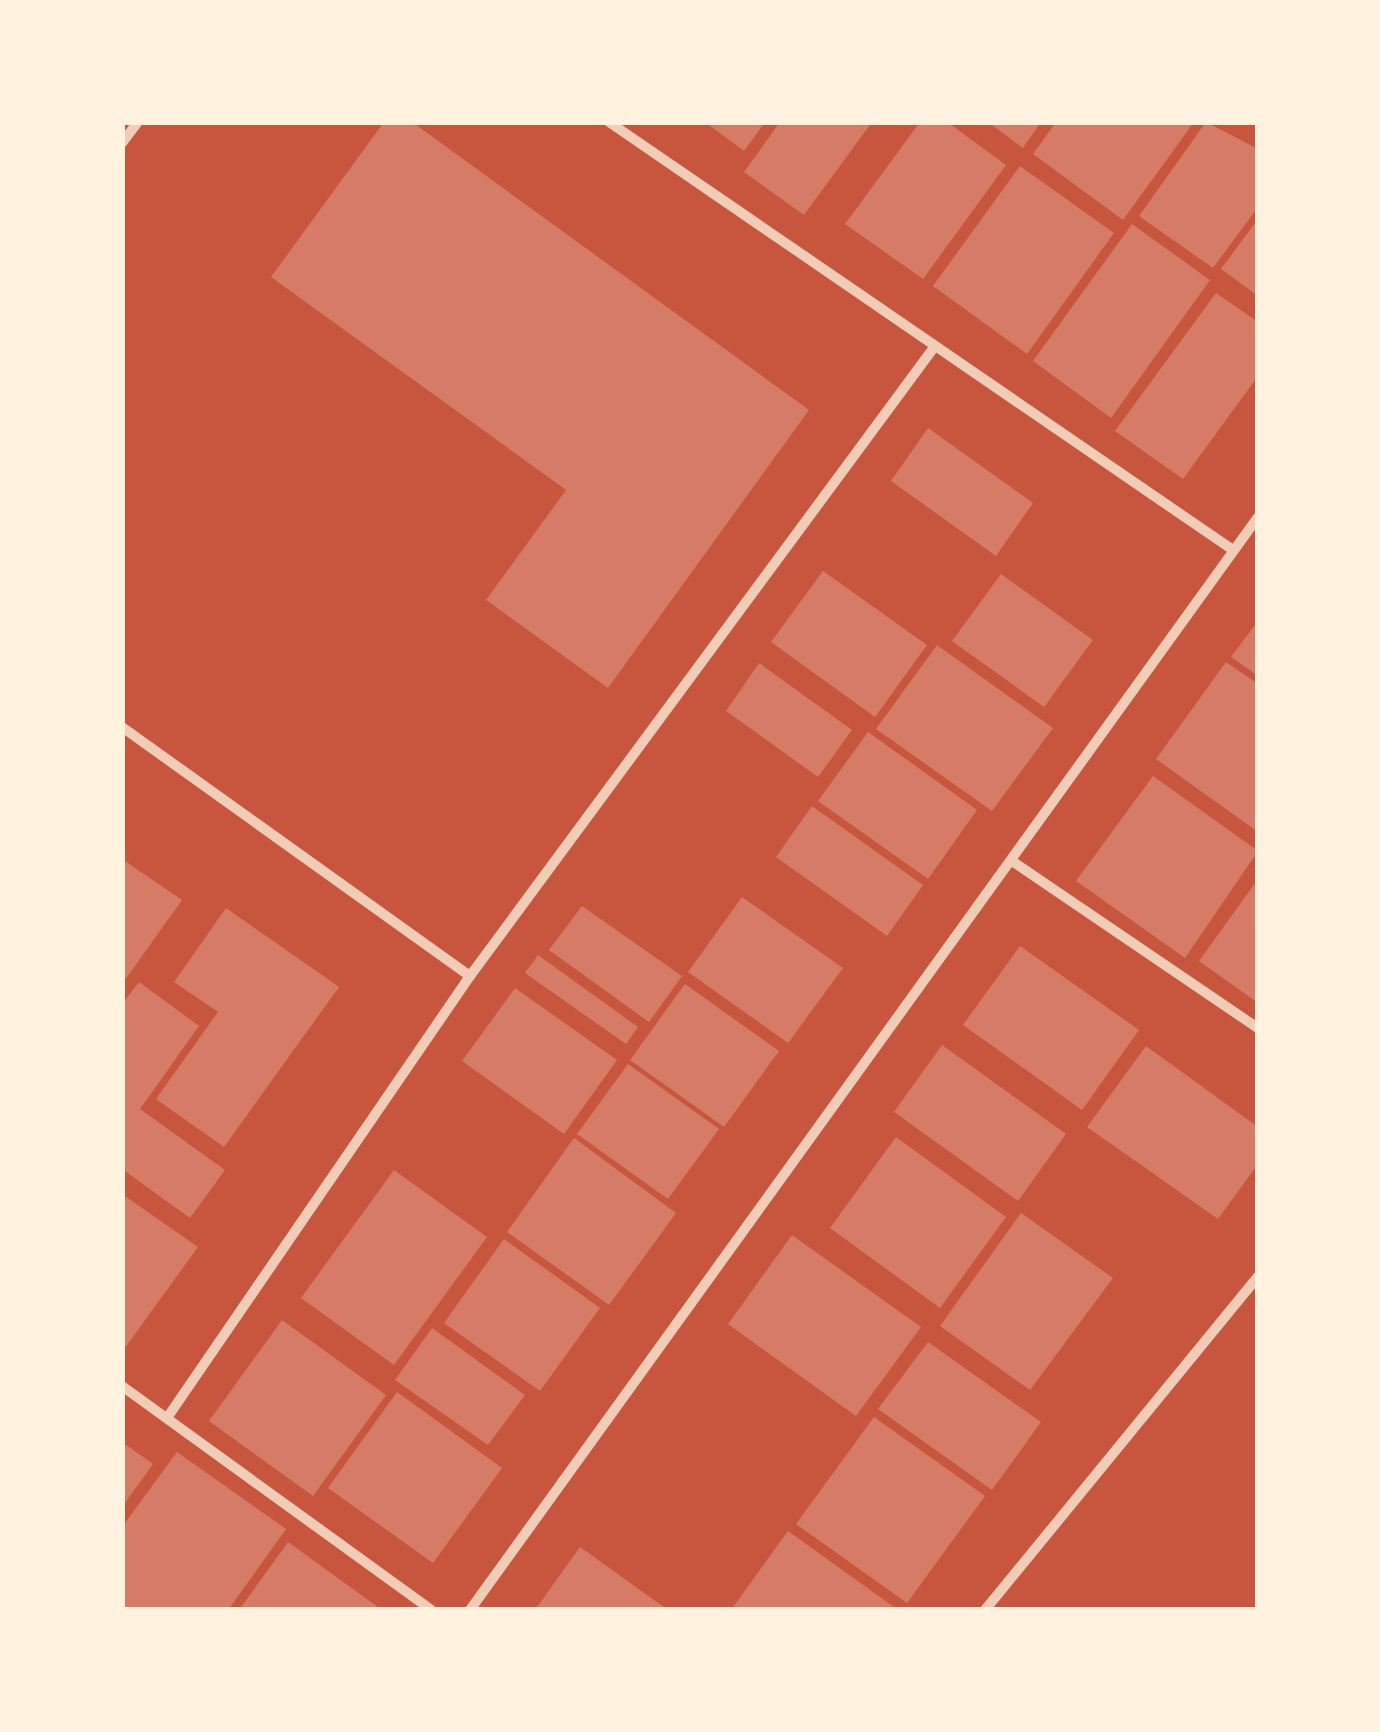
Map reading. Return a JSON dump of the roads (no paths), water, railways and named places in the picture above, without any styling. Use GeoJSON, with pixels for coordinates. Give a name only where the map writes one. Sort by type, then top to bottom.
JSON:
{"type":"FeatureCollection","features":[{"type":"Feature","properties":{"kind":"street"},"geometry":{"type":"LineString","coordinates":[[122,143],[138,122]]}},
{"type":"Feature","properties":{"kind":"street"},"geometry":{"type":"LineString","coordinates":[[609,122],[1233,550]]}},
{"type":"Feature","properties":{"kind":"street"},"geometry":{"type":"LineString","coordinates":[[167,1418],[470,976],[935,346]]}},
{"type":"Feature","properties":{"kind":"street"},"geometry":{"type":"LineString","coordinates":[[470,1610],[1258,517]]}},
{"type":"Feature","properties":{"kind":"street"},"geometry":{"type":"LineString","coordinates":[[122,726],[470,976]]}},
{"type":"Feature","properties":{"kind":"street"},"geometry":{"type":"LineString","coordinates":[[1012,861],[1258,1028]]}},
{"type":"Feature","properties":{"kind":"street"},"geometry":{"type":"LineString","coordinates":[[985,1610],[1258,1277]]}},
{"type":"Feature","properties":{"kind":"street"},"geometry":{"type":"LineString","coordinates":[[122,1386],[432,1610]]}}]}
